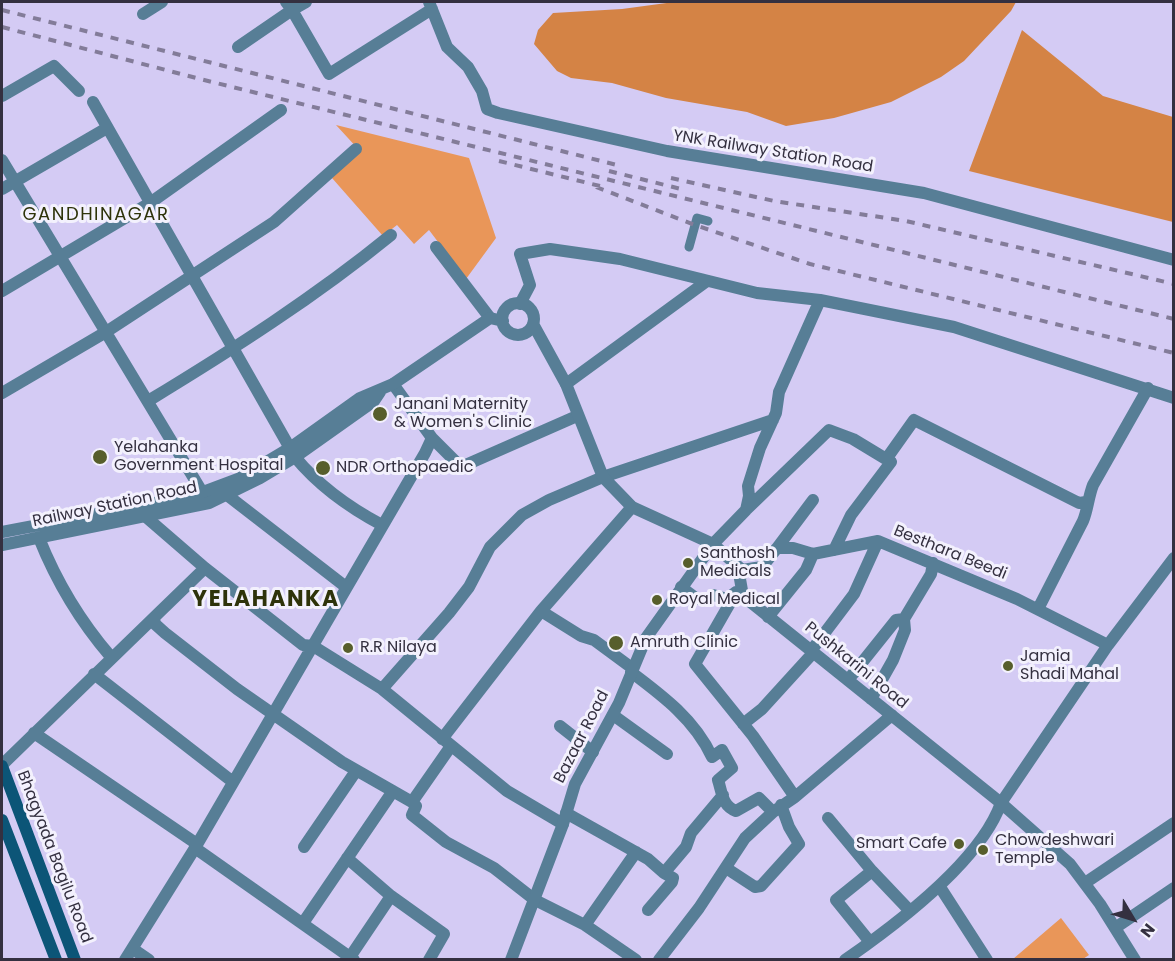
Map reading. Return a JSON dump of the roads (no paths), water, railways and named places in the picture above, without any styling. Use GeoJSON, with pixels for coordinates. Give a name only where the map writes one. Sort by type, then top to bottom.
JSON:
{"type":"FeatureCollection","features":[{"type":"Feature","properties":{"kind":"main road","name":"Bhagyada Bagilu Road"},"geometry":{"type":"LineString","coordinates":[[2,765],[75,960]]}},
{"type":"Feature","properties":{"kind":"main road"},"geometry":{"type":"LineString","coordinates":[[2,820],[56,960]]}},
{"type":"Feature","properties":{"kind":"street"},"geometry":{"type":"LineString","coordinates":[[143,14],[162,2]]}},
{"type":"Feature","properties":{"kind":"street"},"geometry":{"type":"LineString","coordinates":[[238,47],[289,6],[306,2]]}},
{"type":"Feature","properties":{"kind":"street"},"geometry":{"type":"LineString","coordinates":[[289,6],[329,74],[430,5]]}},
{"type":"Feature","properties":{"kind":"street","name":"YNK Railway Station Road"},"geometry":{"type":"LineString","coordinates":[[430,5],[447,47],[468,67],[482,91],[487,109],[498,113],[667,151],[924,194],[1173,260]]}},
{"type":"Feature","properties":{"kind":"street"},"geometry":{"type":"LineString","coordinates":[[2,96],[54,66],[79,91]]}},
{"type":"Feature","properties":{"kind":"street"},"geometry":{"type":"LineString","coordinates":[[93,102],[293,452],[306,470],[329,490],[382,525]]}},
{"type":"Feature","properties":{"kind":"street"},"geometry":{"type":"LineString","coordinates":[[2,291],[150,203],[281,110]]}},
{"type":"Feature","properties":{"kind":"street"},"geometry":{"type":"LineString","coordinates":[[2,189],[107,128]]}},
{"type":"Feature","properties":{"kind":"street"},"geometry":{"type":"LineString","coordinates":[[2,393],[106,332],[274,222],[356,149]]}},
{"type":"Feature","properties":{"kind":"street"},"geometry":{"type":"LineString","coordinates":[[2,160],[206,498]]}},
{"type":"Feature","properties":{"kind":"street"},"geometry":{"type":"LineString","coordinates":[[689,247],[697,218],[708,221]]}},
{"type":"Feature","properties":{"kind":"street"},"geometry":{"type":"LineString","coordinates":[[148,401],[233,349],[391,235]]}},
{"type":"Feature","properties":{"kind":"street"},"geometry":{"type":"LineString","coordinates":[[436,247],[490,318],[502,321]]}},
{"type":"Feature","properties":{"kind":"street"},"geometry":{"type":"LineString","coordinates":[[533,324],[527,333],[516,335],[507,331],[502,321],[506,309],[520,304],[530,285],[520,254],[550,249],[620,259],[757,293],[820,300],[954,327],[1148,388],[1173,398]]}},
{"type":"Feature","properties":{"kind":"street"},"geometry":{"type":"LineString","coordinates":[[566,384],[707,281]]}},
{"type":"Feature","properties":{"kind":"street"},"geometry":{"type":"LineString","coordinates":[[746,510],[748,486],[760,448],[773,420],[779,392],[789,374],[798,346],[820,300]]}},
{"type":"Feature","properties":{"kind":"street"},"geometry":{"type":"LineString","coordinates":[[520,304],[533,313],[533,324],[566,384],[603,477],[632,507],[713,544],[742,570]]}},
{"type":"Feature","properties":{"kind":"street","name":"Railway Station Road"},"geometry":{"type":"LineString","coordinates":[[2,545],[206,498],[224,490],[293,452],[374,401],[380,392],[490,318]]}},
{"type":"Feature","properties":{"kind":"street"},"geometry":{"type":"LineString","coordinates":[[393,384],[432,438],[461,467],[577,416]]}},
{"type":"Feature","properties":{"kind":"street"},"geometry":{"type":"LineString","coordinates":[[1038,609],[1088,510],[1086,502],[1148,388]]}},
{"type":"Feature","properties":{"kind":"street"},"geometry":{"type":"LineString","coordinates":[[382,689],[469,587],[490,547],[522,515],[549,500],[603,477],[773,420]]}},
{"type":"Feature","properties":{"kind":"street"},"geometry":{"type":"LineString","coordinates":[[886,458],[914,420],[1017,469],[1079,503],[1086,502]]}},
{"type":"Feature","properties":{"kind":"street"},"geometry":{"type":"LineString","coordinates":[[713,544],[828,430],[853,439],[891,462],[851,515],[834,550]]}},
{"type":"Feature","properties":{"kind":"street"},"geometry":{"type":"LineString","coordinates":[[125,960],[196,846],[432,438]]}},
{"type":"Feature","properties":{"kind":"street"},"geometry":{"type":"LineString","coordinates":[[224,490],[346,587]]}},
{"type":"Feature","properties":{"kind":"street"},"geometry":{"type":"LineString","coordinates":[[742,570],[762,567],[813,501]]}},
{"type":"Feature","properties":{"kind":"street"},"geometry":{"type":"LineString","coordinates":[[412,802],[446,743],[541,611],[632,507]]}},
{"type":"Feature","properties":{"kind":"street"},"geometry":{"type":"LineString","coordinates":[[145,512],[205,568],[303,645],[312,646],[382,689],[507,791],[636,852],[673,878],[648,910]]}},
{"type":"Feature","properties":{"kind":"street","name":"Railway Station Road"},"geometry":{"type":"LineString","coordinates":[[2,532],[145,512]]}},
{"type":"Feature","properties":{"kind":"street"},"geometry":{"type":"LineString","coordinates":[[39,538],[56,579],[77,616],[111,657]]}},
{"type":"Feature","properties":{"kind":"street"},"geometry":{"type":"LineString","coordinates":[[743,724],[762,709],[812,652],[854,594],[878,541]]}},
{"type":"Feature","properties":{"kind":"street","name":"Besthara Beedi"},"geometry":{"type":"LineString","coordinates":[[777,548],[793,548],[813,554],[878,541],[1038,609],[1108,645]]}},
{"type":"Feature","properties":{"kind":"street","name":"Bazaar Road"},"geometry":{"type":"LineString","coordinates":[[511,960],[575,784],[613,715],[646,638],[713,544]]}},
{"type":"Feature","properties":{"kind":"street"},"geometry":{"type":"LineString","coordinates":[[768,617],[806,570],[813,554]]}},
{"type":"Feature","properties":{"kind":"street"},"geometry":{"type":"LineString","coordinates":[[845,960],[940,887],[995,821],[1001,803],[1108,645],[1173,558]]}},
{"type":"Feature","properties":{"kind":"street"},"geometry":{"type":"LineString","coordinates":[[871,699],[893,660],[905,630],[904,619],[931,574],[933,563]]}},
{"type":"Feature","properties":{"kind":"street"},"geometry":{"type":"LineString","coordinates":[[2,765],[205,568]]}},
{"type":"Feature","properties":{"kind":"street"},"geometry":{"type":"LineString","coordinates":[[713,595],[727,599],[732,596],[742,587],[740,579],[742,570]]}},
{"type":"Feature","properties":{"kind":"street"},"geometry":{"type":"LineString","coordinates":[[681,587],[697,599]]}},
{"type":"Feature","properties":{"kind":"street","name":"Pushkarini Road"},"geometry":{"type":"LineString","coordinates":[[742,587],[743,596],[1001,803],[1070,864],[1136,960]]}},
{"type":"Feature","properties":{"kind":"street"},"geometry":{"type":"LineString","coordinates":[[732,596],[727,609],[695,664],[743,724],[795,797]]}},
{"type":"Feature","properties":{"kind":"street"},"geometry":{"type":"LineString","coordinates":[[541,611],[580,636],[594,640],[631,670],[686,717],[704,739],[712,757],[722,750],[732,768],[718,780],[723,800],[732,810],[736,811],[759,798],[777,809],[799,844],[761,886],[755,887],[726,868]]}},
{"type":"Feature","properties":{"kind":"street"},"geometry":{"type":"LineString","coordinates":[[154,618],[155,624],[175,641],[271,714],[356,771],[412,802],[416,806],[412,815],[446,842],[494,868],[534,900],[585,924],[636,960]]}},
{"type":"Feature","properties":{"kind":"street"},"geometry":{"type":"LineString","coordinates":[[848,680],[896,620],[904,619]]}},
{"type":"Feature","properties":{"kind":"street"},"geometry":{"type":"LineString","coordinates":[[94,674],[233,782]]}},
{"type":"Feature","properties":{"kind":"street"},"geometry":{"type":"LineString","coordinates":[[613,715],[667,754]]}},
{"type":"Feature","properties":{"kind":"street"},"geometry":{"type":"LineString","coordinates":[[659,960],[745,838],[892,715]]}},
{"type":"Feature","properties":{"kind":"street"},"geometry":{"type":"LineString","coordinates":[[560,726],[593,752]]}},
{"type":"Feature","properties":{"kind":"street"},"geometry":{"type":"LineString","coordinates":[[34,733],[352,958],[391,896]]}},
{"type":"Feature","properties":{"kind":"street"},"geometry":{"type":"LineString","coordinates":[[304,847],[356,771]]}},
{"type":"Feature","properties":{"kind":"street"},"geometry":{"type":"LineString","coordinates":[[303,923],[393,791]]}},
{"type":"Feature","properties":{"kind":"street"},"geometry":{"type":"LineString","coordinates":[[664,873],[686,847],[691,832],[723,795]]}},
{"type":"Feature","properties":{"kind":"street"},"geometry":{"type":"LineString","coordinates":[[828,818],[872,871],[910,911]]}},
{"type":"Feature","properties":{"kind":"street"},"geometry":{"type":"LineString","coordinates":[[1085,883],[1173,823]]}},
{"type":"Feature","properties":{"kind":"street"},"geometry":{"type":"LineString","coordinates":[[585,924],[636,852]]}},
{"type":"Feature","properties":{"kind":"street"},"geometry":{"type":"LineString","coordinates":[[347,858],[391,896],[444,934],[429,960]]}},
{"type":"Feature","properties":{"kind":"street"},"geometry":{"type":"LineString","coordinates":[[870,942],[836,900],[872,871]]}},
{"type":"Feature","properties":{"kind":"street"},"geometry":{"type":"LineString","coordinates":[[940,887],[987,960]]}},
{"type":"Feature","properties":{"kind":"street"},"geometry":{"type":"LineString","coordinates":[[1115,928],[1173,888]]}},
{"type":"Feature","properties":{"kind":"street"},"geometry":{"type":"LineString","coordinates":[[133,949],[149,960]]}},
{"type":"Feature","properties":{"kind":"railway"},"geometry":{"type":"LineString","coordinates":[[2,10],[621,166]]}},
{"type":"Feature","properties":{"kind":"railway"},"geometry":{"type":"LineString","coordinates":[[2,27],[200,79],[1174,319]]}},
{"type":"Feature","properties":{"kind":"railway"},"geometry":{"type":"LineString","coordinates":[[499,161],[604,187]]}},
{"type":"Feature","properties":{"kind":"railway"},"geometry":{"type":"LineString","coordinates":[[609,171],[681,189]]}},
{"type":"Feature","properties":{"kind":"railway"},"geometry":{"type":"LineString","coordinates":[[671,178],[774,201],[906,221],[1174,284]]}},
{"type":"Feature","properties":{"kind":"railway"},"geometry":{"type":"LineString","coordinates":[[596,187],[695,225],[810,264],[1174,353]]}},
{"type":"Feature","properties":{"kind":"place","name":"Janani Maternity & Women's Clinic"},"geometry":{"type":"Point","coordinates":[380,414]}},
{"type":"Feature","properties":{"kind":"place","name":"Yelahanka Government Hospital"},"geometry":{"type":"Point","coordinates":[100,457]}},
{"type":"Feature","properties":{"kind":"place","name":"NDR Orthopaedic"},"geometry":{"type":"Point","coordinates":[323,468]}},
{"type":"Feature","properties":{"kind":"place","name":"Santhosh Medicals"},"geometry":{"type":"Point","coordinates":[688,563]}},
{"type":"Feature","properties":{"kind":"place","name":"Royal Medical"},"geometry":{"type":"Point","coordinates":[657,600]}},
{"type":"Feature","properties":{"kind":"place","name":"Amruth Clinic"},"geometry":{"type":"Point","coordinates":[616,643]}},
{"type":"Feature","properties":{"kind":"place","name":"R.R Nilaya"},"geometry":{"type":"Point","coordinates":[348,648]}},
{"type":"Feature","properties":{"kind":"place","name":"Jamia Shadi Mahal"},"geometry":{"type":"Point","coordinates":[1008,666]}},
{"type":"Feature","properties":{"kind":"place","name":"Smart Cafe"},"geometry":{"type":"Point","coordinates":[959,844]}},
{"type":"Feature","properties":{"kind":"place","name":"Chowdeshwari Temple"},"geometry":{"type":"Point","coordinates":[983,850]}},
{"type":"Feature","properties":{"kind":"district","name":"GANDHINAGAR"},"geometry":{"type":"Point","coordinates":[96,215]}},
{"type":"Feature","properties":{"kind":"district","name":"YELAHANKA"},"geometry":{"type":"Point","coordinates":[266,600]}}]}
